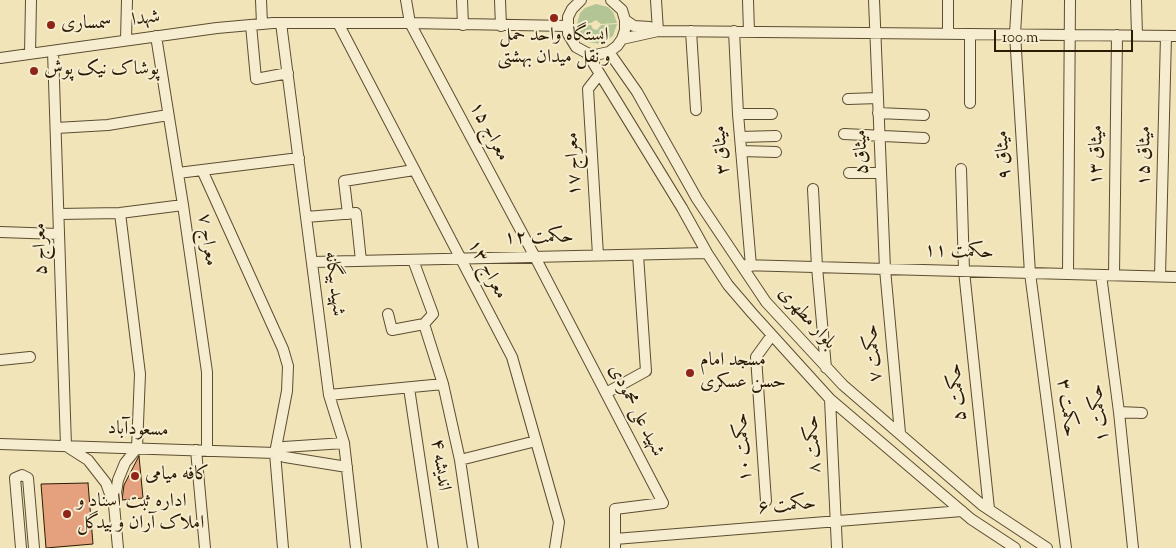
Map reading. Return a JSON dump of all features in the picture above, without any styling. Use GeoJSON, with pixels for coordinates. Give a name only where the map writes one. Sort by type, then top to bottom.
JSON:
{"type":"FeatureCollection","features":[{"type":"Feature","properties":{"kind":"street"},"geometry":{"type":"LineString","coordinates":[[30,54],[31,0]]}},
{"type":"Feature","properties":{"kind":"street"},"geometry":{"type":"LineString","coordinates":[[126,40],[127,0]]}},
{"type":"Feature","properties":{"kind":"street"},"geometry":{"type":"LineString","coordinates":[[261,0],[262,24]]}},
{"type":"Feature","properties":{"kind":"street","name":"معراج ۱۵"},"geometry":{"type":"LineString","coordinates":[[406,0],[410,23],[535,257]]}},
{"type":"Feature","properties":{"kind":"street"},"geometry":{"type":"LineString","coordinates":[[462,0],[463,25]]}},
{"type":"Feature","properties":{"kind":"street"},"geometry":{"type":"LineString","coordinates":[[500,0],[502,26]]}},
{"type":"Feature","properties":{"kind":"street"},"geometry":{"type":"LineString","coordinates":[[567,26],[572,4],[581,0]]}},
{"type":"Feature","properties":{"kind":"street"},"geometry":{"type":"LineString","coordinates":[[587,53],[595,55],[610,52],[622,39],[625,30],[625,20],[622,10],[611,0]]}},
{"type":"Feature","properties":{"kind":"street"},"geometry":{"type":"LineString","coordinates":[[656,0],[658,31]]}},
{"type":"Feature","properties":{"kind":"street"},"geometry":{"type":"LineString","coordinates":[[748,0],[749,32]]}},
{"type":"Feature","properties":{"kind":"street","name":"میثاق۵"},"geometry":{"type":"LineString","coordinates":[[874,0],[885,269]]}},
{"type":"Feature","properties":{"kind":"street"},"geometry":{"type":"LineString","coordinates":[[948,0],[948,34]]}},
{"type":"Feature","properties":{"kind":"street","name":"میثاق ۹"},"geometry":{"type":"LineString","coordinates":[[1017,0],[1015,34],[1030,273]]}},
{"type":"Feature","properties":{"kind":"street"},"geometry":{"type":"LineString","coordinates":[[1068,274],[1070,0]]}},
{"type":"Feature","properties":{"kind":"street"},"geometry":{"type":"LineString","coordinates":[[1136,0],[1137,35]]}},
{"type":"Feature","properties":{"kind":"street"},"geometry":{"type":"LineString","coordinates":[[625,20],[634,26],[650,27],[658,31]]}},
{"type":"Feature","properties":{"kind":"street","name":"شهید بیگانه"},"geometry":{"type":"LineString","coordinates":[[281,23],[329,395],[344,443],[356,548]]}},
{"type":"Feature","properties":{"kind":"street","name":"معراج ۱۳"},"geometry":{"type":"LineString","coordinates":[[338,23],[512,357],[559,522],[555,548]]}},
{"type":"Feature","properties":{"kind":"street","name":"شهدا"},"geometry":{"type":"LineString","coordinates":[[0,58],[156,36],[262,24],[410,23],[567,26]]}},
{"type":"Feature","properties":{"kind":"street"},"geometry":{"type":"LineString","coordinates":[[251,25],[256,79],[288,73]]}},
{"type":"Feature","properties":{"kind":"street","name":"بلوار مطهری"},"geometry":{"type":"LineString","coordinates":[[567,26],[571,41],[576,47],[587,53],[682,208],[707,253],[728,284],[830,398],[962,511],[1015,548]]}},
{"type":"Feature","properties":{"kind":"street"},"geometry":{"type":"LineString","coordinates":[[622,39],[658,31],[1171,36]]}},
{"type":"Feature","properties":{"kind":"street"},"geometry":{"type":"LineString","coordinates":[[692,31],[696,110]]}},
{"type":"Feature","properties":{"kind":"street","name":"میثاق ۳"},"geometry":{"type":"LineString","coordinates":[[734,32],[746,265]]}},
{"type":"Feature","properties":{"kind":"street"},"geometry":{"type":"LineString","coordinates":[[970,34],[970,103]]}},
{"type":"Feature","properties":{"kind":"street","name":"میثاق ۱۳"},"geometry":{"type":"LineString","coordinates":[[1114,275],[1118,35]]}},
{"type":"Feature","properties":{"kind":"street","name":"معراج ۷"},"geometry":{"type":"LineString","coordinates":[[156,36],[207,372],[207,451]]}},
{"type":"Feature","properties":{"kind":"street","name":"میثاق ۱۵"},"geometry":{"type":"LineString","coordinates":[[1160,276],[1171,36]]}},
{"type":"Feature","properties":{"kind":"street","name":"معراج ۵"},"geometry":{"type":"LineString","coordinates":[[53,51],[66,446]]}},
{"type":"Feature","properties":{"kind":"street","name":"بلوار مطهری"},"geometry":{"type":"LineString","coordinates":[[610,52],[637,92],[698,199],[746,265],[766,302],[842,385],[989,509],[1047,548]]}},
{"type":"Feature","properties":{"kind":"street","name":"معراج ۱۷"},"geometry":{"type":"LineString","coordinates":[[598,256],[588,89],[599,75]]}},
{"type":"Feature","properties":{"kind":"street"},"geometry":{"type":"LineString","coordinates":[[848,99],[878,98]]}},
{"type":"Feature","properties":{"kind":"street"},"geometry":{"type":"LineString","coordinates":[[878,113],[924,114]]}},
{"type":"Feature","properties":{"kind":"street"},"geometry":{"type":"LineString","coordinates":[[738,114],[772,114]]}},
{"type":"Feature","properties":{"kind":"street"},"geometry":{"type":"LineString","coordinates":[[56,128],[108,125],[168,115]]}},
{"type":"Feature","properties":{"kind":"street"},"geometry":{"type":"LineString","coordinates":[[844,134],[924,138]]}},
{"type":"Feature","properties":{"kind":"street"},"geometry":{"type":"LineString","coordinates":[[740,137],[776,136]]}},
{"type":"Feature","properties":{"kind":"street"},"geometry":{"type":"LineString","coordinates":[[741,151],[776,152]]}},
{"type":"Feature","properties":{"kind":"street"},"geometry":{"type":"LineString","coordinates":[[178,173],[299,158]]}},
{"type":"Feature","properties":{"kind":"street","name":"حکمت ۵"},"geometry":{"type":"LineString","coordinates":[[961,169],[964,271],[989,509]]}},
{"type":"Feature","properties":{"kind":"street"},"geometry":{"type":"LineString","coordinates":[[202,170],[283,348],[288,366],[287,391],[275,453],[283,548]]}},
{"type":"Feature","properties":{"kind":"street"},"geometry":{"type":"LineString","coordinates":[[348,214],[344,181],[414,170]]}},
{"type":"Feature","properties":{"kind":"street"},"geometry":{"type":"LineString","coordinates":[[849,173],[881,173]]}},
{"type":"Feature","properties":{"kind":"street"},"geometry":{"type":"LineString","coordinates":[[813,189],[817,267],[826,368]]}},
{"type":"Feature","properties":{"kind":"street"},"geometry":{"type":"LineString","coordinates":[[59,214],[120,213],[183,205]]}},
{"type":"Feature","properties":{"kind":"street"},"geometry":{"type":"LineString","coordinates":[[118,548],[114,505],[118,480],[125,463],[137,448],[140,374],[120,213]]}},
{"type":"Feature","properties":{"kind":"street"},"geometry":{"type":"LineString","coordinates":[[306,216],[356,213],[361,261]]}},
{"type":"Feature","properties":{"kind":"street"},"geometry":{"type":"LineString","coordinates":[[0,232],[59,234]]}},
{"type":"Feature","properties":{"kind":"street","name":"حکمت ۱۲"},"geometry":{"type":"LineString","coordinates":[[312,262],[707,253]]}},
{"type":"Feature","properties":{"kind":"street"},"geometry":{"type":"LineString","coordinates":[[606,393],[646,371],[638,254]]}},
{"type":"Feature","properties":{"kind":"street","name":"شهید علی محمودی"},"geometry":{"type":"LineString","coordinates":[[535,257],[663,503],[615,509],[615,543]]}},
{"type":"Feature","properties":{"kind":"street"},"geometry":{"type":"LineString","coordinates":[[388,314],[392,330],[424,324],[433,314],[413,260]]}},
{"type":"Feature","properties":{"kind":"street","name":"حکمت ۱۱"},"geometry":{"type":"LineString","coordinates":[[746,265],[1176,277]]}},
{"type":"Feature","properties":{"kind":"street","name":"حکمت ۷"},"geometry":{"type":"LineString","coordinates":[[885,269],[900,434]]}},
{"type":"Feature","properties":{"kind":"street","name":"حکمت ۳"},"geometry":{"type":"LineString","coordinates":[[1030,273],[1066,548]]}},
{"type":"Feature","properties":{"kind":"street","name":"حکمت ۱"},"geometry":{"type":"LineString","coordinates":[[1101,275],[1119,412],[1133,548]]}},
{"type":"Feature","properties":{"kind":"street"},"geometry":{"type":"LineString","coordinates":[[424,324],[443,384],[460,460],[473,548]]}},
{"type":"Feature","properties":{"kind":"street","name":"حکمت ۱۰"},"geometry":{"type":"LineString","coordinates":[[766,501],[756,357],[772,335]]}},
{"type":"Feature","properties":{"kind":"street"},"geometry":{"type":"LineString","coordinates":[[800,366],[814,354]]}},
{"type":"Feature","properties":{"kind":"street"},"geometry":{"type":"LineString","coordinates":[[0,360],[30,358]]}},
{"type":"Feature","properties":{"kind":"street"},"geometry":{"type":"LineString","coordinates":[[329,395],[443,384]]}},
{"type":"Feature","properties":{"kind":"street","name":"اندیشه ۴"},"geometry":{"type":"LineString","coordinates":[[410,388],[433,548]]}},
{"type":"Feature","properties":{"kind":"street","name":"حکمت ۸"},"geometry":{"type":"LineString","coordinates":[[830,398],[837,548]]}},
{"type":"Feature","properties":{"kind":"street"},"geometry":{"type":"LineString","coordinates":[[1119,412],[1142,413]]}},
{"type":"Feature","properties":{"kind":"street"},"geometry":{"type":"LineString","coordinates":[[460,460],[536,441]]}},
{"type":"Feature","properties":{"kind":"street","name":"مسعودآباد"},"geometry":{"type":"LineString","coordinates":[[275,453],[284,447],[344,443]]}},
{"type":"Feature","properties":{"kind":"street","name":"مسعودآباد"},"geometry":{"type":"LineString","coordinates":[[0,444],[275,453],[285,457],[348,467]]}},
{"type":"Feature","properties":{"kind":"street"},"geometry":{"type":"LineString","coordinates":[[66,446],[88,460],[106,483],[114,505]]}},
{"type":"Feature","properties":{"kind":"street"},"geometry":{"type":"LineString","coordinates":[[196,450],[205,548]]}},
{"type":"Feature","properties":{"kind":"street"},"geometry":{"type":"LineString","coordinates":[[21,548],[15,478],[22,475],[28,478],[34,548]]}},
{"type":"Feature","properties":{"kind":"street","name":"حکمت ۶"},"geometry":{"type":"LineString","coordinates":[[615,543],[836,521],[962,511]]}},
{"type":"Feature","properties":{"kind":"green space"},"geometry":{"type":"Polygon","coordinates":[[[596,4],[608,7],[613,12],[617,23],[601,24],[596,20],[591,23],[577,24],[580,13],[585,8],[596,4]]]}},
{"type":"Feature","properties":{"kind":"green space"},"geometry":{"type":"Polygon","coordinates":[[[617,24],[613,36],[601,44],[588,42],[582,38],[577,26],[591,25],[593,29],[597,30],[601,25],[617,24]]]}},
{"type":"Feature","properties":{"kind":"building","name":"کافه میامی"},"geometry":{"type":"Polygon","coordinates":[[[139,456],[143,498],[122,500],[124,485],[139,456]]]}},
{"type":"Feature","properties":{"kind":"building","name":"اداره ثبت اسناد و املاک آران و بیدگل"},"geometry":{"type":"Polygon","coordinates":[[[88,483],[93,544],[46,548],[41,484],[88,483]]]}},
{"type":"Feature","properties":{"kind":"place","name":"ایستگاه واحد حمل و نقل میدان بهشتی"},"geometry":{"type":"Point","coordinates":[554,18]}},
{"type":"Feature","properties":{"kind":"place","name":"سمساری"},"geometry":{"type":"Point","coordinates":[51,25]}},
{"type":"Feature","properties":{"kind":"place","name":"پوشاک نیک پوش"},"geometry":{"type":"Point","coordinates":[34,71]}},
{"type":"Feature","properties":{"kind":"place","name":"مسجد امام حسن عسکری"},"geometry":{"type":"Point","coordinates":[690,373]}},
{"type":"Feature","properties":{"kind":"place","name":"کافه میامی"},"geometry":{"type":"Point","coordinates":[135,476]}},
{"type":"Feature","properties":{"kind":"place","name":"اداره ثبت اسناد و املاک آران و بیدگل"},"geometry":{"type":"Point","coordinates":[67,514]}}]}
